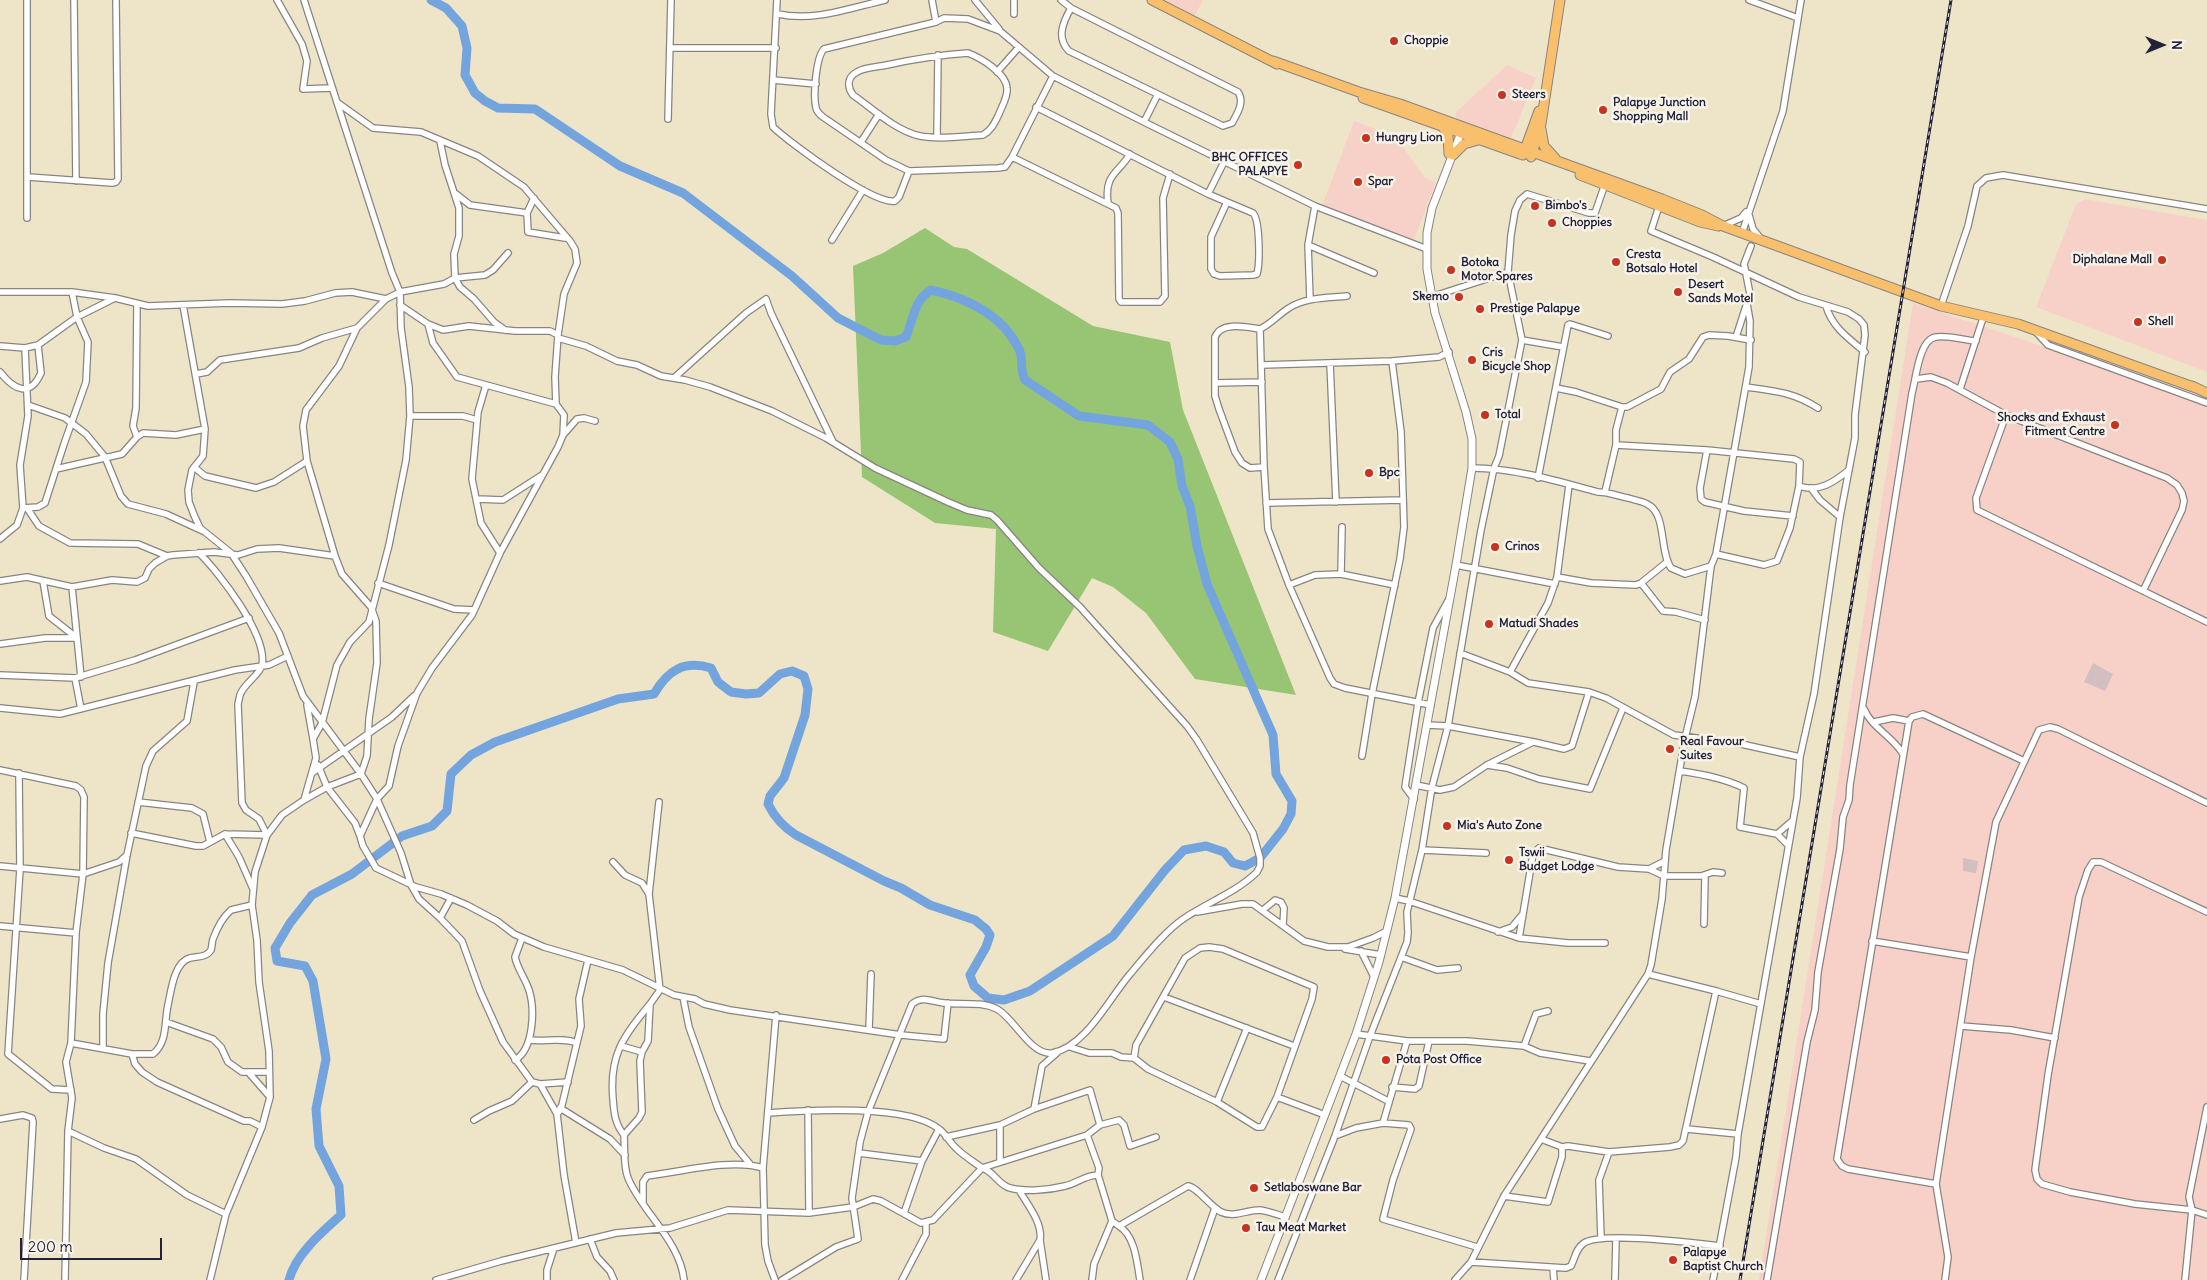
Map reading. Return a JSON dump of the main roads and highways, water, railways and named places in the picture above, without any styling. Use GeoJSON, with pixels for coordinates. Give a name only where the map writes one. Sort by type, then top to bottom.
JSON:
{"type":"FeatureCollection","features":[{"type":"Feature","properties":{"kind":"highway"},"geometry":{"type":"LineString","coordinates":[[1152,0],[1273,61],[1459,130],[1502,141],[1528,154],[1660,202],[1705,223],[1723,226],[1760,239],[1941,306],[2018,324],[2196,388]]}},
{"type":"Feature","properties":{"kind":"highway"},"geometry":{"type":"LineString","coordinates":[[1560,0],[1543,103],[1541,124],[1544,146],[1549,154],[1563,163],[1605,182]]}},
{"type":"Feature","properties":{"kind":"highway"},"geometry":{"type":"LineString","coordinates":[[1273,61],[1284,69],[1443,128],[1459,130],[1478,140],[1563,163]]}},
{"type":"Feature","properties":{"kind":"highway"},"geometry":{"type":"LineString","coordinates":[[1528,154],[1531,130],[1543,103]]}},
{"type":"Feature","properties":{"kind":"highway"},"geometry":{"type":"LineString","coordinates":[[1528,154],[1541,124]]}},
{"type":"Feature","properties":{"kind":"highway"},"geometry":{"type":"LineString","coordinates":[[1443,128],[1448,136],[1451,157],[1464,144],[1478,140]]}},
{"type":"Feature","properties":{"kind":"highway"},"geometry":{"type":"LineString","coordinates":[[1502,141],[1520,141],[1531,130]]}},
{"type":"Feature","properties":{"kind":"highway"},"geometry":{"type":"LineString","coordinates":[[2018,324],[2045,328],[2074,338],[2142,364],[2207,393]]}},
{"type":"Feature","properties":{"kind":"waterway"},"geometry":{"type":"LineString","coordinates":[[289,1280],[303,1253],[341,1215],[339,1186],[319,1146],[316,1109],[326,1059],[313,981],[305,966],[277,961],[275,948],[290,923],[312,895],[352,874],[402,836],[432,826],[447,811],[451,774],[471,755],[495,742],[618,699],[654,694],[671,673],[685,666],[693,665],[711,668],[718,682],[731,692],[746,694],[759,693],[780,674],[792,671],[804,676],[808,689],[805,715],[784,778],[770,796],[768,804],[774,814],[783,825],[796,835],[901,888],[930,905],[975,920],[990,935],[986,947],[970,975],[974,986],[988,998],[1004,1000],[1030,991],[1113,936],[1165,870],[1184,850],[1206,846],[1224,852],[1233,863],[1245,866],[1260,858],[1283,829],[1291,814],[1292,801],[1276,774],[1273,735],[1207,584],[1197,546],[1190,506],[1182,486],[1178,459],[1170,442],[1148,425],[1079,416],[1025,380],[1019,349],[1012,337],[1003,326],[982,309],[958,298],[931,290],[925,294],[917,305],[906,337],[895,341],[881,340],[838,318],[792,276],[683,193],[620,166],[535,109],[498,108],[485,101],[475,93],[465,75],[467,48],[462,26],[446,8],[431,0]]}},
{"type":"Feature","properties":{"kind":"railway"},"geometry":{"type":"LineString","coordinates":[[1740,1280],[1951,0]]}},
{"type":"Feature","properties":{"kind":"place","name":"Choppie"},"geometry":{"type":"Point","coordinates":[1394,41]}},
{"type":"Feature","properties":{"kind":"place","name":"Steers"},"geometry":{"type":"Point","coordinates":[1502,95]}},
{"type":"Feature","properties":{"kind":"place","name":"Palapye Junction Shopping Mall"},"geometry":{"type":"Point","coordinates":[1603,110]}},
{"type":"Feature","properties":{"kind":"place","name":"Hungry Lion"},"geometry":{"type":"Point","coordinates":[1366,138]}},
{"type":"Feature","properties":{"kind":"place","name":"BHC OFFICES PALAPYE"},"geometry":{"type":"Point","coordinates":[1298,165]}},
{"type":"Feature","properties":{"kind":"place","name":"Spar"},"geometry":{"type":"Point","coordinates":[1358,182]}},
{"type":"Feature","properties":{"kind":"place","name":"Bimbo's"},"geometry":{"type":"Point","coordinates":[1535,206]}},
{"type":"Feature","properties":{"kind":"place","name":"Choppies"},"geometry":{"type":"Point","coordinates":[1552,223]}},
{"type":"Feature","properties":{"kind":"place","name":"Diphalane Mall"},"geometry":{"type":"Point","coordinates":[2162,260]}},
{"type":"Feature","properties":{"kind":"place","name":"Cresta Botsalo Hotel"},"geometry":{"type":"Point","coordinates":[1616,262]}},
{"type":"Feature","properties":{"kind":"place","name":"Botoka Motor Spares"},"geometry":{"type":"Point","coordinates":[1451,270]}},
{"type":"Feature","properties":{"kind":"place","name":"Desert Sands Motel"},"geometry":{"type":"Point","coordinates":[1678,292]}},
{"type":"Feature","properties":{"kind":"place","name":"Skemo"},"geometry":{"type":"Point","coordinates":[1459,297]}},
{"type":"Feature","properties":{"kind":"place","name":"Prestige Palapye"},"geometry":{"type":"Point","coordinates":[1480,309]}},
{"type":"Feature","properties":{"kind":"place","name":"Shell"},"geometry":{"type":"Point","coordinates":[2138,322]}},
{"type":"Feature","properties":{"kind":"place","name":"Cris Bicycle Shop"},"geometry":{"type":"Point","coordinates":[1472,360]}},
{"type":"Feature","properties":{"kind":"place","name":"Total"},"geometry":{"type":"Point","coordinates":[1485,415]}},
{"type":"Feature","properties":{"kind":"place","name":"Shocks and Exhaust Fitment Centre"},"geometry":{"type":"Point","coordinates":[2115,425]}},
{"type":"Feature","properties":{"kind":"place","name":"Bpc"},"geometry":{"type":"Point","coordinates":[1369,473]}},
{"type":"Feature","properties":{"kind":"place","name":"Crinos"},"geometry":{"type":"Point","coordinates":[1495,547]}},
{"type":"Feature","properties":{"kind":"place","name":"Matudi Shades"},"geometry":{"type":"Point","coordinates":[1489,624]}},
{"type":"Feature","properties":{"kind":"place","name":"Real Favour Suites"},"geometry":{"type":"Point","coordinates":[1670,749]}},
{"type":"Feature","properties":{"kind":"place","name":"Mia's Auto Zone"},"geometry":{"type":"Point","coordinates":[1447,826]}},
{"type":"Feature","properties":{"kind":"place","name":"Tswii Budget Lodge"},"geometry":{"type":"Point","coordinates":[1509,860]}},
{"type":"Feature","properties":{"kind":"place","name":"Pota Post Office"},"geometry":{"type":"Point","coordinates":[1386,1060]}},
{"type":"Feature","properties":{"kind":"place","name":"Setlaboswane Bar"},"geometry":{"type":"Point","coordinates":[1254,1188]}},
{"type":"Feature","properties":{"kind":"place","name":"Tau Meat Market"},"geometry":{"type":"Point","coordinates":[1246,1228]}},
{"type":"Feature","properties":{"kind":"place","name":"Palapye Baptist Church"},"geometry":{"type":"Point","coordinates":[1673,1260]}}]}
